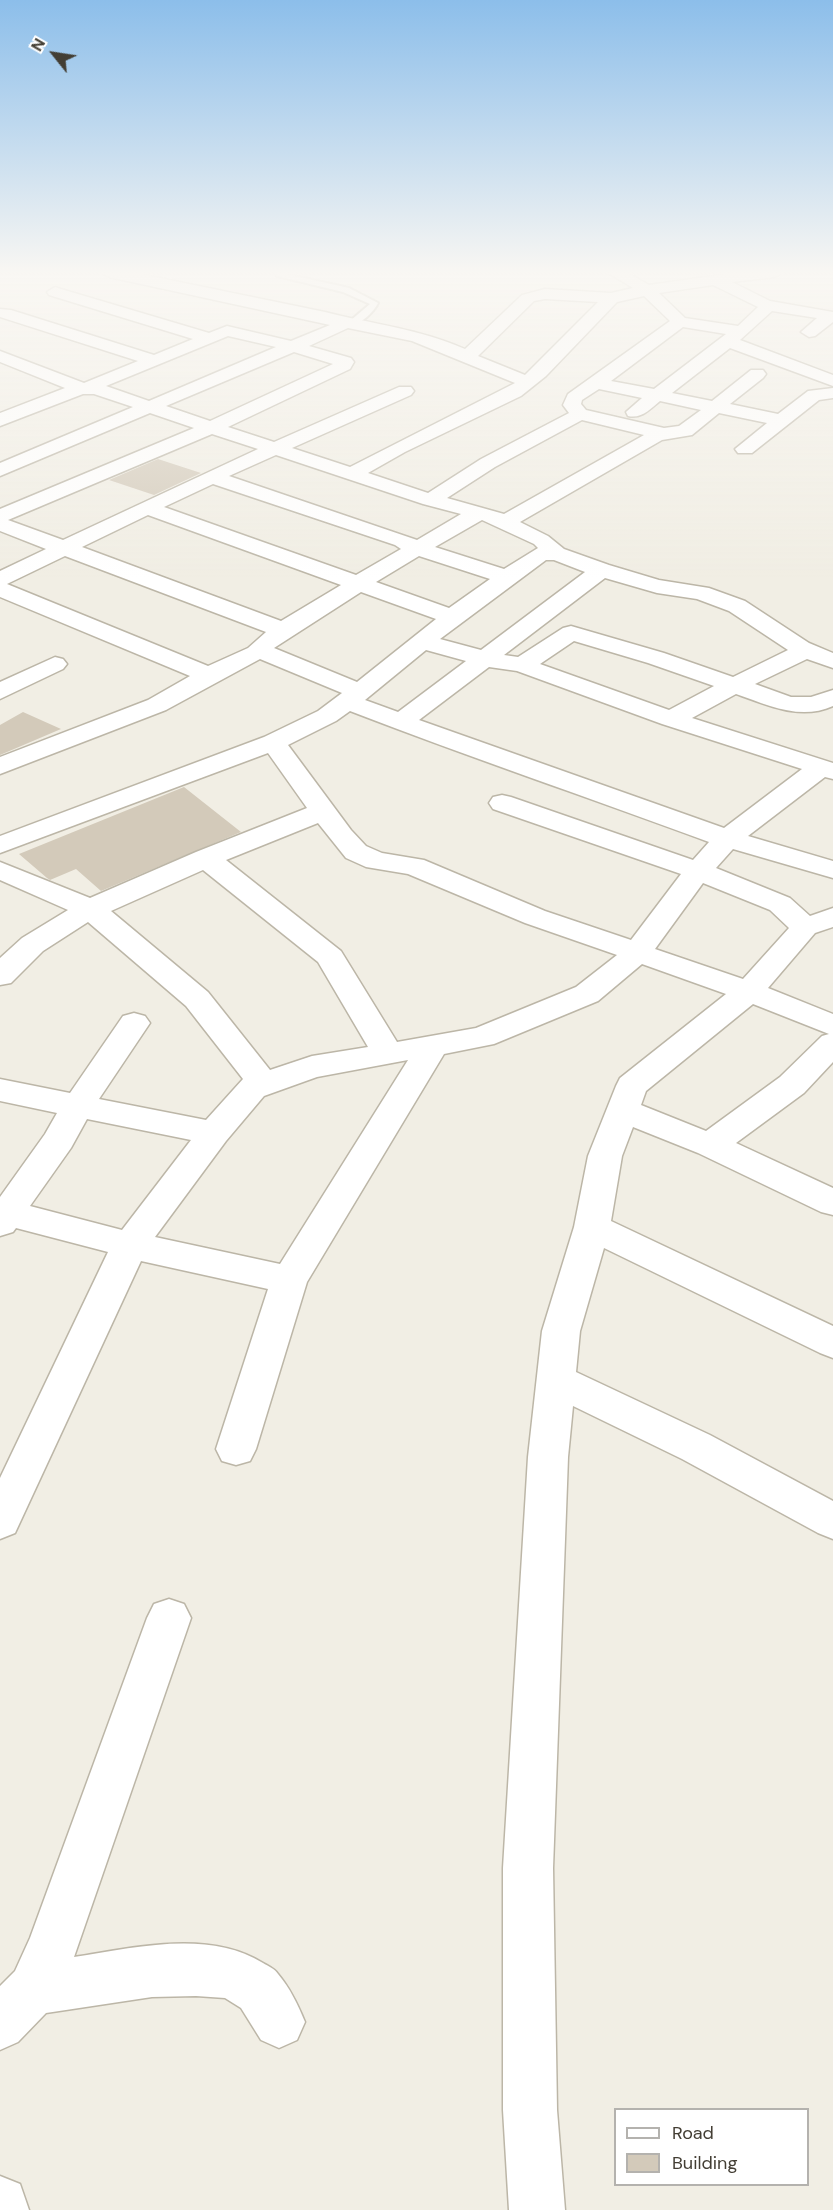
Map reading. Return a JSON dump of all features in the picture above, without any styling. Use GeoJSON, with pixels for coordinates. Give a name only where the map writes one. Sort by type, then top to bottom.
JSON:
{"type":"FeatureCollection","features":[{"type":"Feature","properties":{"kind":"street"},"geometry":{"type":"LineString","coordinates":[[49,375],[353,473],[429,500],[505,522],[541,540],[556,554]]}},
{"type":"Feature","properties":{"kind":"street"},"geometry":{"type":"LineString","coordinates":[[0,420],[116,375]]}},
{"type":"Feature","properties":{"kind":"street"},"geometry":{"type":"LineString","coordinates":[[0,470],[223,375]]}},
{"type":"Feature","properties":{"kind":"street"},"geometry":{"type":"LineString","coordinates":[[0,516],[212,427],[322,375]]}},
{"type":"Feature","properties":{"kind":"street"},"geometry":{"type":"LineString","coordinates":[[505,375],[522,387],[562,405],[661,433],[681,433],[756,375]]}},
{"type":"Feature","properties":{"kind":"street"},"geometry":{"type":"LineString","coordinates":[[353,473],[398,448],[522,387],[534,375]]}},
{"type":"Feature","properties":{"kind":"street"},"geometry":{"type":"LineString","coordinates":[[429,500],[488,463],[562,405],[607,375]]}},
{"type":"Feature","properties":{"kind":"street"},"geometry":{"type":"LineString","coordinates":[[635,412],[682,375]]}},
{"type":"Feature","properties":{"kind":"street"},"geometry":{"type":"LineString","coordinates":[[596,383],[780,420]]}},
{"type":"Feature","properties":{"kind":"street"},"geometry":{"type":"LineString","coordinates":[[0,579],[275,448],[405,392]]}},
{"type":"Feature","properties":{"kind":"street"},"geometry":{"type":"LineString","coordinates":[[745,449],[814,394],[833,393]]}},
{"type":"Feature","properties":{"kind":"street"},"geometry":{"type":"LineString","coordinates":[[505,522],[661,433]]}},
{"type":"Feature","properties":{"kind":"street"},"geometry":{"type":"LineString","coordinates":[[213,477],[402,541],[418,549],[507,577]]}},
{"type":"Feature","properties":{"kind":"street"},"geometry":{"type":"LineString","coordinates":[[147,508],[356,585],[452,617]]}},
{"type":"Feature","properties":{"kind":"street"},"geometry":{"type":"LineString","coordinates":[[260,651],[259,648],[283,630],[477,514]]}},
{"type":"Feature","properties":{"kind":"street"},"geometry":{"type":"LineString","coordinates":[[0,524],[283,630]]}},
{"type":"Feature","properties":{"kind":"street"},"geometry":{"type":"LineString","coordinates":[[1,850],[273,742],[320,720],[354,697],[452,617],[541,554],[556,554],[601,570],[657,586],[701,593],[737,606],[807,650],[833,661]]}},
{"type":"Feature","properties":{"kind":"street"},"geometry":{"type":"LineString","coordinates":[[401,722],[601,570]]}},
{"type":"Feature","properties":{"kind":"street"},"geometry":{"type":"LineString","coordinates":[[0,589],[208,675]]}},
{"type":"Feature","properties":{"kind":"street"},"geometry":{"type":"LineString","coordinates":[[522,665],[571,633],[656,658],[788,704],[814,705],[833,697]]}},
{"type":"Feature","properties":{"kind":"street"},"geometry":{"type":"LineString","coordinates":[[422,641],[486,659],[522,665],[671,719],[827,769]]}},
{"type":"Feature","properties":{"kind":"street"},"geometry":{"type":"LineString","coordinates":[[671,719],[807,650]]}},
{"type":"Feature","properties":{"kind":"street"},"geometry":{"type":"LineString","coordinates":[[0,766],[157,705],[183,692],[208,675],[260,651],[401,722],[727,839],[833,870]]}},
{"type":"Feature","properties":{"kind":"street"},"geometry":{"type":"LineString","coordinates":[[0,692],[55,664]]}},
{"type":"Feature","properties":{"kind":"street"},"geometry":{"type":"LineString","coordinates":[[273,742],[356,852],[376,861],[414,866],[535,917],[749,991],[830,1023],[792,1085],[710,1145]]}},
{"type":"Feature","properties":{"kind":"street"},"geometry":{"type":"LineString","coordinates":[[0,1521],[130,1245],[214,1133],[252,1088],[312,1068],[483,1037],[587,994],[612,976],[637,953],[698,871],[727,839],[827,769]]}},
{"type":"Feature","properties":{"kind":"street"},"geometry":{"type":"LineString","coordinates":[[502,803],[698,871],[780,904],[805,927]]}},
{"type":"Feature","properties":{"kind":"street"},"geometry":{"type":"LineString","coordinates":[[0,976],[24,951],[49,931],[91,909],[206,858],[323,811]]}},
{"type":"Feature","properties":{"kind":"street"},"geometry":{"type":"LineString","coordinates":[[1,850],[91,909],[197,999],[264,1084]]}},
{"type":"Feature","properties":{"kind":"street"},"geometry":{"type":"LineString","coordinates":[[206,858],[330,957],[389,1055]]}},
{"type":"Feature","properties":{"kind":"street"},"geometry":{"type":"LineString","coordinates":[[537,2210],[530,2110],[528,1868],[543,1535],[561,1331],[592,1227],[605,1156],[632,1086],[749,991],[805,927],[833,917]]}},
{"type":"Feature","properties":{"kind":"street"},"geometry":{"type":"LineString","coordinates":[[134,1023],[77,1107],[59,1140],[2,1216],[289,1280]]}},
{"type":"Feature","properties":{"kind":"street"},"geometry":{"type":"LineString","coordinates":[[236,1449],[289,1280],[432,1048]]}},
{"type":"Feature","properties":{"kind":"street"},"geometry":{"type":"LineString","coordinates":[[0,1090],[214,1133]]}},
{"type":"Feature","properties":{"kind":"street"},"geometry":{"type":"LineString","coordinates":[[621,1110],[828,1192]]}},
{"type":"Feature","properties":{"kind":"street"},"geometry":{"type":"LineString","coordinates":[[592,1227],[833,1343]]}},
{"type":"Feature","properties":{"kind":"street"},"geometry":{"type":"LineString","coordinates":[[556,1380],[696,1448],[833,1521]]}},
{"type":"Feature","properties":{"kind":"street"},"geometry":{"type":"LineString","coordinates":[[16,2006],[52,1948],[169,1618]]}},
{"type":"Feature","properties":{"kind":"street"},"geometry":{"type":"LineString","coordinates":[[16,2006],[152,1971],[196,1970],[232,1973],[259,1990],[279,2022]]}},
{"type":"Feature","properties":{"kind":"street"},"geometry":{"type":"LineString","coordinates":[[0,2204],[1,2210]]}},
{"type":"Feature","properties":{"kind":"building"},"geometry":{"type":"Polygon","coordinates":[[[158,459],[201,473],[154,495],[109,480],[158,459]]]}},
{"type":"Feature","properties":{"kind":"building"},"geometry":{"type":"Polygon","coordinates":[[[23,712],[61,729],[0,755],[0,725],[23,712]]]}},
{"type":"Feature","properties":{"kind":"building"},"geometry":{"type":"Polygon","coordinates":[[[184,787],[241,832],[101,891],[76,869],[50,880],[19,854],[184,787]]]}}]}
